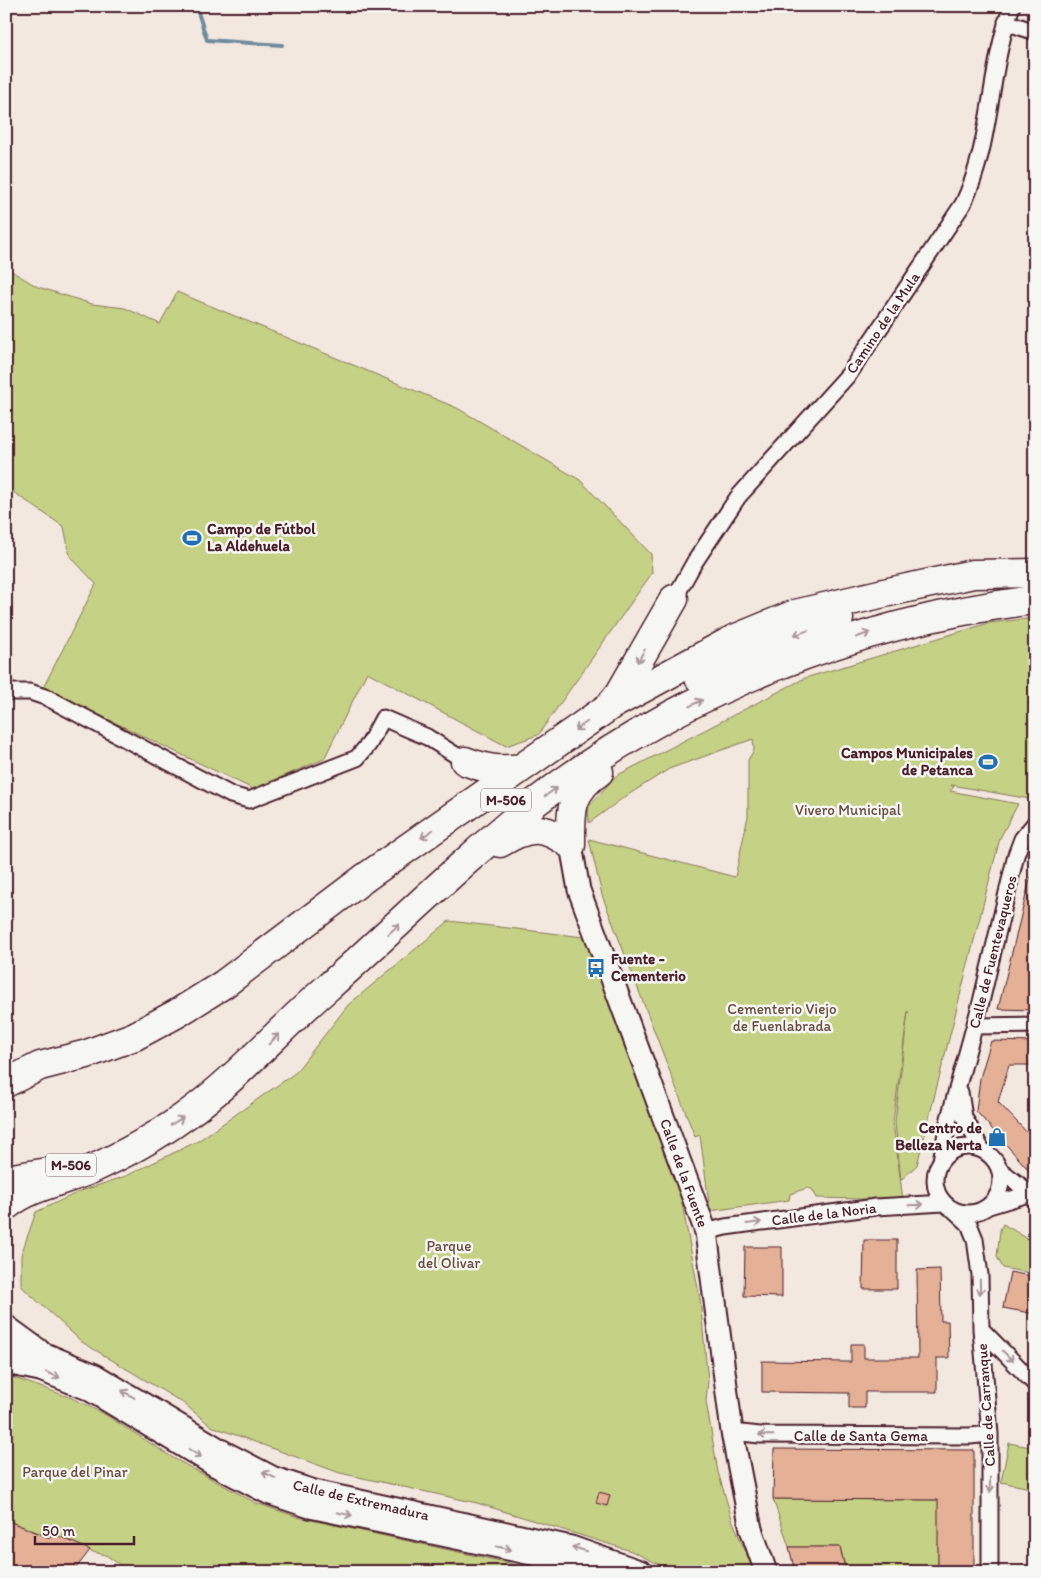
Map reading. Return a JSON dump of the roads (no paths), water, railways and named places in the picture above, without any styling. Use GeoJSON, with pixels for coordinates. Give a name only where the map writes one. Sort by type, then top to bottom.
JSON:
{"type":"FeatureCollection","features":[{"type":"Feature","properties":{"kind":"highway"},"geometry":{"type":"LineString","coordinates":[[6,1083],[40,1066],[87,1054],[135,1036],[176,1014],[224,984],[366,877],[610,706],[734,639],[795,614],[884,593],[973,574],[1035,573]]}},
{"type":"Feature","properties":{"kind":"highway","name":"M-506"},"geometry":{"type":"LineString","coordinates":[[6,1083],[54,1076],[114,1057],[177,1030],[226,1000],[585,745],[641,708],[696,679],[769,644],[857,612],[1035,573]]}},
{"type":"Feature","properties":{"kind":"highway"},"geometry":{"type":"LineString","coordinates":[[674,599],[668,639],[672,648],[677,652],[734,639]]}},
{"type":"Feature","properties":{"kind":"highway"},"geometry":{"type":"LineString","coordinates":[[610,706],[620,693],[674,599]]}},
{"type":"Feature","properties":{"kind":"highway","name":"M-506"},"geometry":{"type":"LineString","coordinates":[[6,1179],[37,1175],[136,1147],[186,1116],[239,1073],[312,1001],[460,868],[538,801],[601,757],[653,725],[788,660],[884,628],[977,606],[1035,600]]}},
{"type":"Feature","properties":{"kind":"highway"},"geometry":{"type":"LineString","coordinates":[[571,845],[572,809],[575,794],[580,787],[621,756],[653,725]]}},
{"type":"Feature","properties":{"kind":"highway"},"geometry":{"type":"LineString","coordinates":[[465,761],[474,777],[474,789],[467,806]]}},
{"type":"Feature","properties":{"kind":"highway"},"geometry":{"type":"LineString","coordinates":[[465,761],[481,768],[499,771],[521,768]]}},
{"type":"Feature","properties":{"kind":"highway"},"geometry":{"type":"LineString","coordinates":[[460,868],[525,830],[535,829],[558,835],[571,845]]}},
{"type":"Feature","properties":{"kind":"highway"},"geometry":{"type":"LineString","coordinates":[[6,1206],[21,1195],[88,1171],[136,1147]]}},
{"type":"Feature","properties":{"kind":"main road","name":"Calle de la Fuente"},"geometry":{"type":"LineString","coordinates":[[571,845],[579,890],[706,1232],[732,1432],[751,1529],[766,1572]]}},
{"type":"Feature","properties":{"kind":"main road","name":"Calle de Extremadura"},"geometry":{"type":"LineString","coordinates":[[6,1326],[45,1354]]}},
{"type":"Feature","properties":{"kind":"main road","name":"Calle de Extremadura"},"geometry":{"type":"LineString","coordinates":[[6,1347],[45,1354],[95,1375],[224,1452],[274,1478],[314,1492],[571,1547],[642,1572]]}},
{"type":"Feature","properties":{"kind":"main road","name":"Calle de Extremadura"},"geometry":{"type":"LineString","coordinates":[[6,1363],[40,1370],[88,1389],[216,1466],[268,1492],[310,1507],[553,1565],[591,1571]]}},
{"type":"Feature","properties":{"kind":"street","name":"Camino de la Mula"},"geometry":{"type":"LineString","coordinates":[[674,599],[694,562],[738,497],[850,374],[963,204],[974,179],[981,153],[989,120],[993,77],[1006,22],[1012,6]]}},
{"type":"Feature","properties":{"kind":"street"},"geometry":{"type":"LineString","coordinates":[[1006,22],[1035,32]]}},
{"type":"Feature","properties":{"kind":"street"},"geometry":{"type":"LineString","coordinates":[[6,692],[30,692],[48,698],[231,795],[249,800],[357,758],[369,744],[383,718],[427,737],[465,761]]}},
{"type":"Feature","properties":{"kind":"street","name":"Calle de Fuentevaqueros"},"geometry":{"type":"LineString","coordinates":[[940,1161],[948,1122],[975,1026],[1016,855],[1022,838],[1035,823]]}},
{"type":"Feature","properties":{"kind":"street"},"geometry":{"type":"LineString","coordinates":[[975,1026],[1035,1026]]}},
{"type":"Feature","properties":{"kind":"street","name":"Calle de Fuentevaqueros"},"geometry":{"type":"LineString","coordinates":[[959,1086],[964,1117],[982,1150]]}},
{"type":"Feature","properties":{"kind":"street"},"geometry":{"type":"LineString","coordinates":[[986,1208],[998,1196],[1002,1183],[1000,1170],[993,1158],[982,1150],[974,1147],[955,1149],[940,1161],[934,1179],[936,1189],[949,1207],[970,1214],[1033,1195]]}},
{"type":"Feature","properties":{"kind":"street"},"geometry":{"type":"LineString","coordinates":[[1000,1170],[1033,1195]]}},
{"type":"Feature","properties":{"kind":"street","name":"Calle de la Noria"},"geometry":{"type":"LineString","coordinates":[[706,1232],[725,1227],[876,1207],[949,1207]]}},
{"type":"Feature","properties":{"kind":"street","name":"Calle de Carranque"},"geometry":{"type":"LineString","coordinates":[[949,1207],[969,1224],[975,1239],[980,1275],[981,1329],[990,1434],[990,1572]]}},
{"type":"Feature","properties":{"kind":"street","name":"Calle de Carranque"},"geometry":{"type":"LineString","coordinates":[[975,1239],[986,1208]]}},
{"type":"Feature","properties":{"kind":"street"},"geometry":{"type":"LineString","coordinates":[[981,1329],[1035,1384]]}},
{"type":"Feature","properties":{"kind":"street","name":"Calle de Santa Gema"},"geometry":{"type":"LineString","coordinates":[[732,1432],[760,1435],[970,1436],[990,1434]]}},
{"type":"Feature","properties":{"kind":"waterway"},"geometry":{"type":"LineString","coordinates":[[196,6],[207,40],[282,45]]}},
{"type":"Feature","properties":{"kind":"place","name":"Campo de Fútbol La Aldehuela"},"geometry":{"type":"Point","coordinates":[192,538]}},
{"type":"Feature","properties":{"kind":"place","name":"Campos Municipales de Petanca"},"geometry":{"type":"Point","coordinates":[988,762]}},
{"type":"Feature","properties":{"kind":"place","name":"Fuente - Cementerio"},"geometry":{"type":"Point","coordinates":[596,968]}},
{"type":"Feature","properties":{"kind":"place","name":"Centro de Belleza Nerta"},"geometry":{"type":"Point","coordinates":[997,1137]}},
{"type":"Feature","properties":{"kind":"park label","name":"Vivero Municipal"},"geometry":{"type":"Point","coordinates":[848,810]}},
{"type":"Feature","properties":{"kind":"park label","name":"Cementerio Viejo de Fuenlabrada"},"geometry":{"type":"Point","coordinates":[782,1018]}},
{"type":"Feature","properties":{"kind":"park label","name":"Parque del Olivar"},"geometry":{"type":"Point","coordinates":[449,1254]}},
{"type":"Feature","properties":{"kind":"park label","name":"Parque del Pinar"},"geometry":{"type":"Point","coordinates":[75,1472]}}]}
